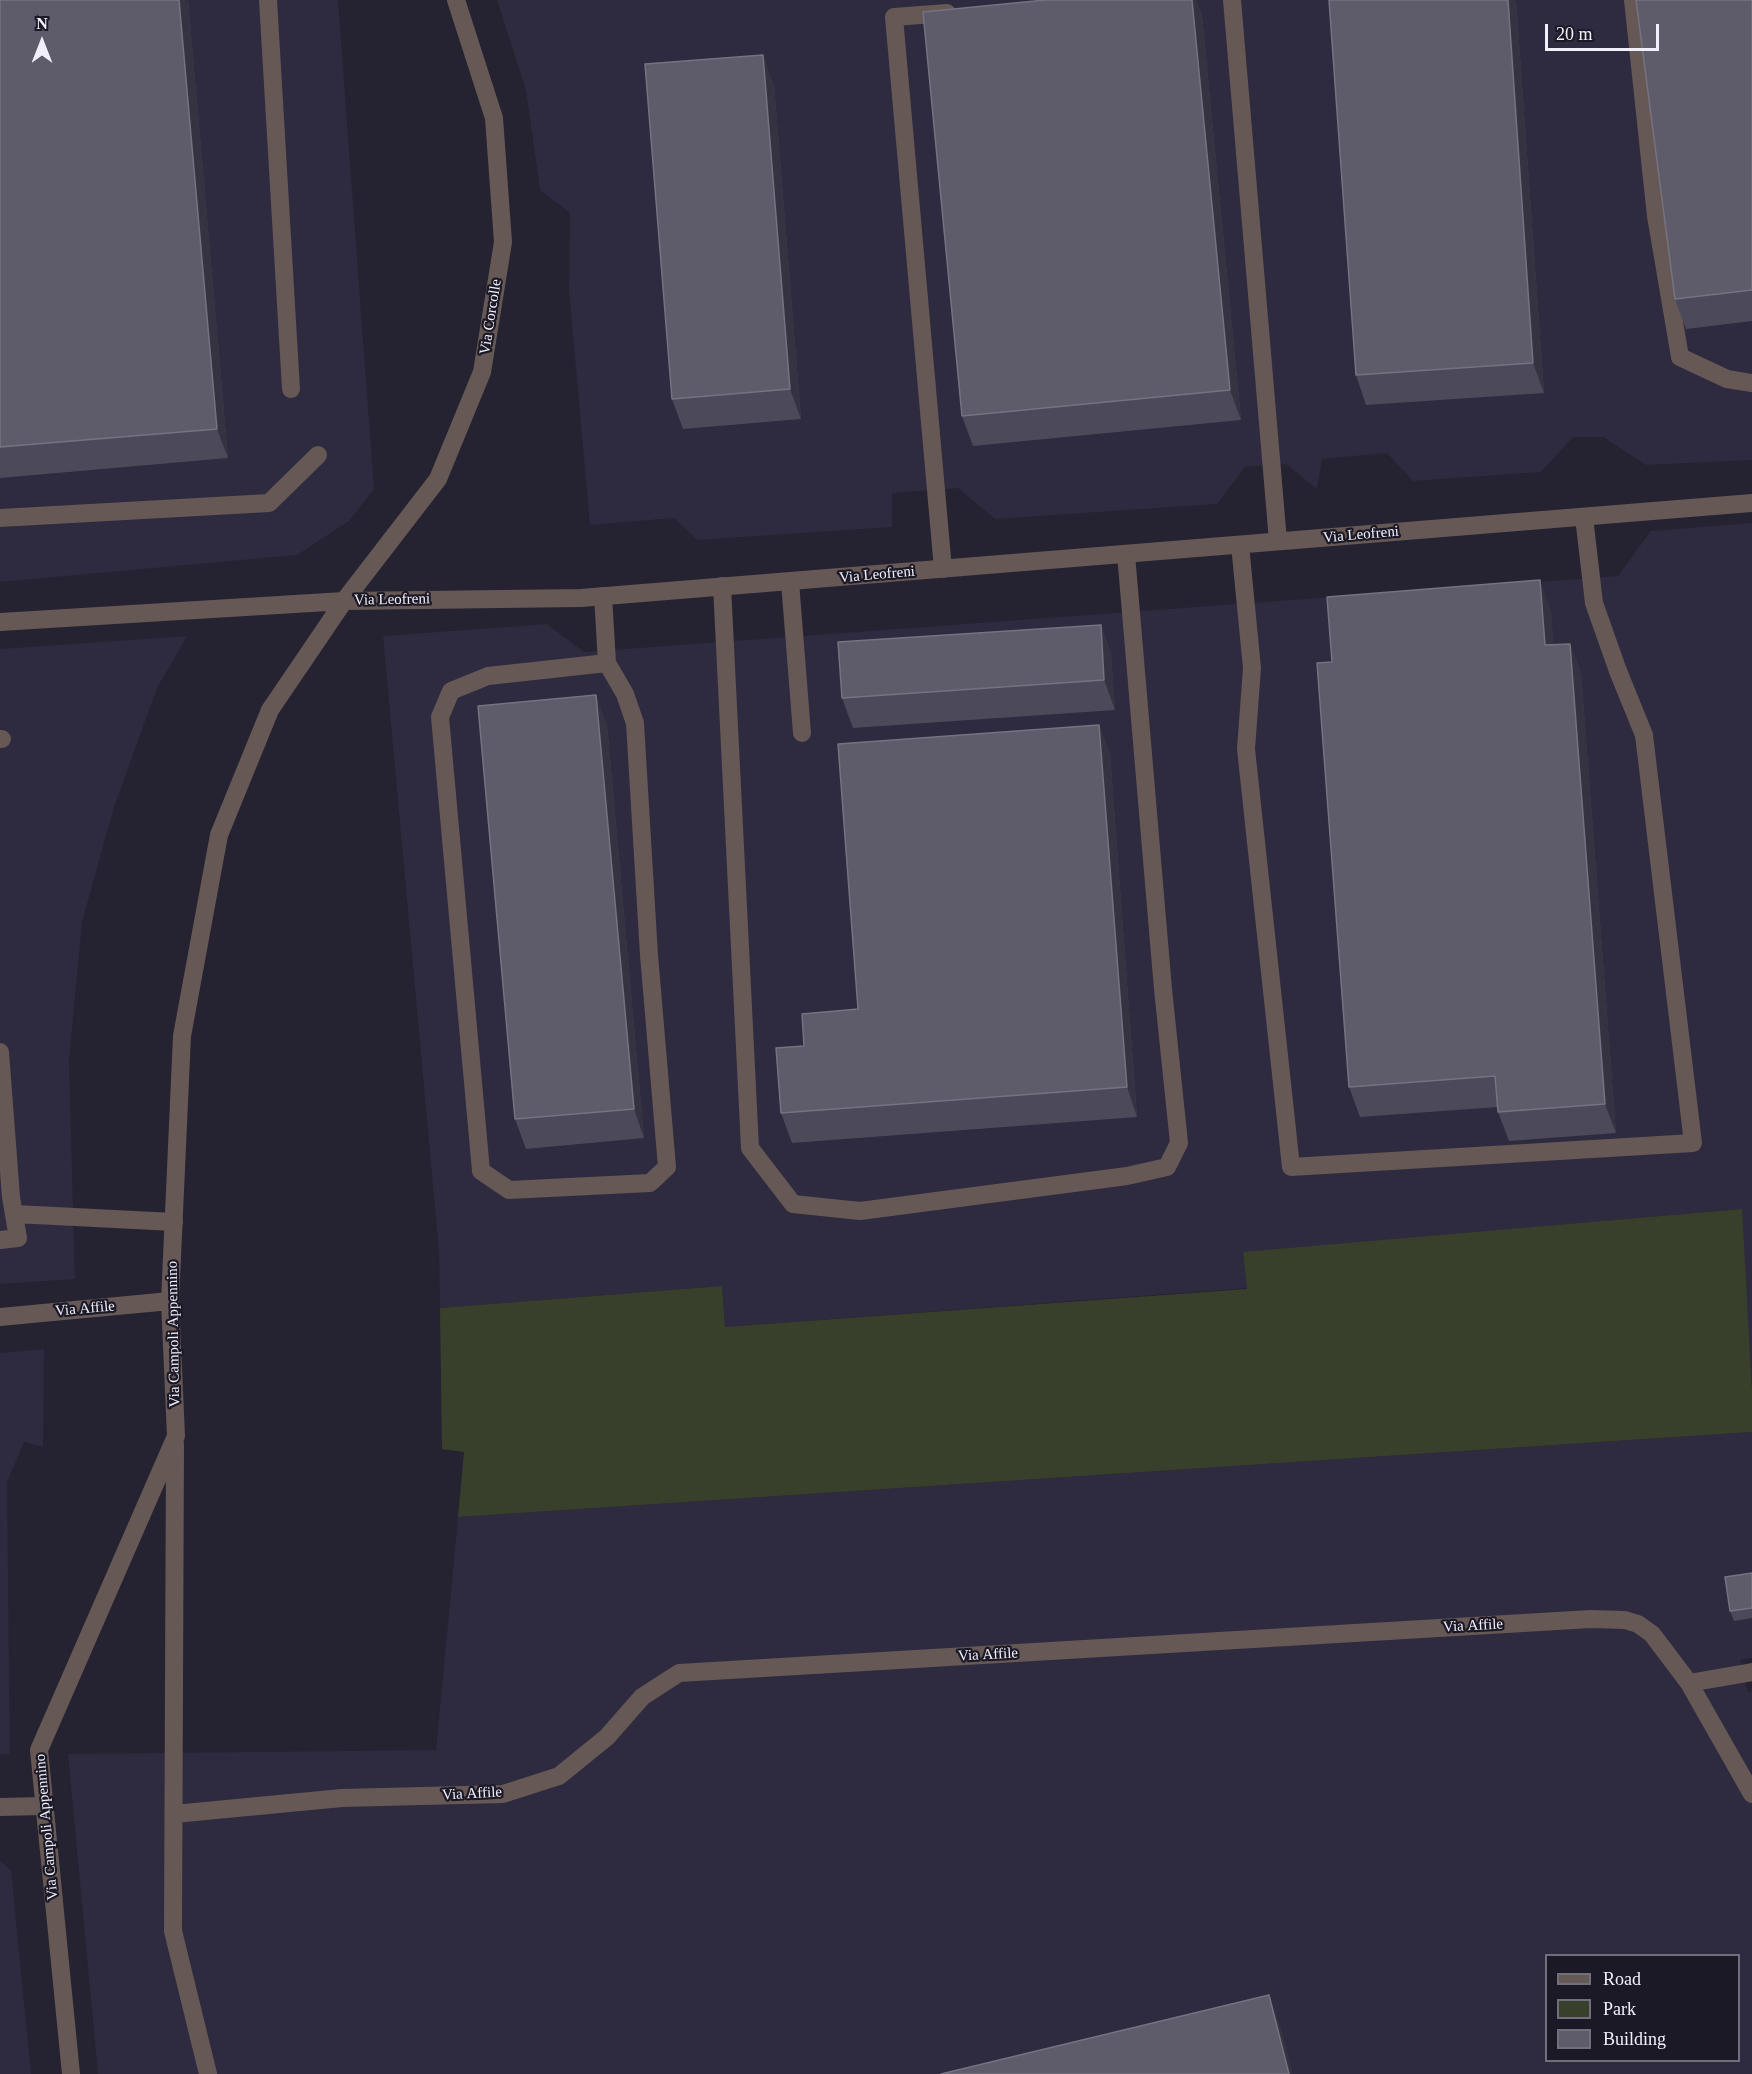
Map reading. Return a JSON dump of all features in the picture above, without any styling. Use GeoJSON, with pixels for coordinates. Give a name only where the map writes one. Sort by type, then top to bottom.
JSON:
{"type":"FeatureCollection","features":[{"type":"Feature","properties":{"kind":"street"},"geometry":{"type":"LineString","coordinates":[[268,0],[291,389]]}},
{"type":"Feature","properties":{"kind":"street","name":"Via Corcolle"},"geometry":{"type":"LineString","coordinates":[[344,601],[438,479],[482,372],[503,242],[497,151],[494,118],[456,0]]}},
{"type":"Feature","properties":{"kind":"street"},"geometry":{"type":"LineString","coordinates":[[1232,0],[1278,542]]}},
{"type":"Feature","properties":{"kind":"street"},"geometry":{"type":"LineString","coordinates":[[1633,0],[1656,216],[1680,357],[1727,379],[1752,382]]}},
{"type":"Feature","properties":{"kind":"street"},"geometry":{"type":"LineString","coordinates":[[943,569],[894,17],[963,11]]}},
{"type":"Feature","properties":{"kind":"street"},"geometry":{"type":"LineString","coordinates":[[0,518],[269,503],[318,455]]}},
{"type":"Feature","properties":{"kind":"street","name":"Via Leofreni"},"geometry":{"type":"LineString","coordinates":[[0,622],[344,601],[580,598],[1752,503]]}},
{"type":"Feature","properties":{"kind":"street"},"geometry":{"type":"LineString","coordinates":[[1240,545],[1252,668],[1246,749],[1291,1167],[1693,1143],[1644,735],[1594,603],[1584,517]]}},
{"type":"Feature","properties":{"kind":"street"},"geometry":{"type":"LineString","coordinates":[[722,586],[750,1148],[794,1204],[860,1210],[1128,1176],[1157,1170],[1167,1167],[1179,1143],[1162,978],[1126,554]]}},
{"type":"Feature","properties":{"kind":"street"},"geometry":{"type":"LineString","coordinates":[[790,582],[802,734]]}},
{"type":"Feature","properties":{"kind":"street"},"geometry":{"type":"LineString","coordinates":[[603,596],[608,663],[625,694],[635,723],[649,955],[667,1167],[650,1183],[509,1190],[481,1171],[440,717],[451,691],[488,676],[608,663]]}},
{"type":"Feature","properties":{"kind":"street","name":"Via Campoli Appennino"},"geometry":{"type":"LineString","coordinates":[[71,2074],[39,1750],[176,1436],[170,1301],[182,1036],[219,836],[270,710],[344,601]]}},
{"type":"Feature","properties":{"kind":"street"},"geometry":{"type":"LineString","coordinates":[[0,1052],[11,1197],[18,1238],[0,1240]]}},
{"type":"Feature","properties":{"kind":"street"},"geometry":{"type":"LineString","coordinates":[[15,1214],[174,1222]]}},
{"type":"Feature","properties":{"kind":"street","name":"Via Affile"},"geometry":{"type":"LineString","coordinates":[[0,1317],[170,1301]]}},
{"type":"Feature","properties":{"kind":"street"},"geometry":{"type":"LineString","coordinates":[[176,1436],[173,1931],[208,2074]]}},
{"type":"Feature","properties":{"kind":"street","name":"Via Affile"},"geometry":{"type":"LineString","coordinates":[[174,1814],[342,1798],[503,1794],[559,1776],[607,1737],[642,1697],[679,1673],[1591,1619],[1625,1620],[1638,1624],[1652,1634],[1689,1683],[1752,1794]]}},
{"type":"Feature","properties":{"kind":"street"},"geometry":{"type":"LineString","coordinates":[[1689,1683],[1752,1672]]}},
{"type":"Feature","properties":{"kind":"street"},"geometry":{"type":"LineString","coordinates":[[0,1807],[44,1806]]}},
{"type":"Feature","properties":{"kind":"shaded area"},"geometry":{"type":"Polygon","coordinates":[[[0,0],[338,0],[374,489],[349,521],[297,555],[0,582],[0,0]]]}},
{"type":"Feature","properties":{"kind":"shaded area"},"geometry":{"type":"Polygon","coordinates":[[[497,0],[1752,0],[1752,460],[1646,465],[1603,437],[1573,437],[1541,472],[1413,481],[1387,453],[1322,459],[1317,489],[1286,464],[1245,467],[1217,504],[995,519],[958,488],[892,493],[892,527],[697,540],[674,518],[590,525],[569,291],[570,213],[540,190],[526,90],[497,0]]]}},
{"type":"Feature","properties":{"kind":"shaded area"},"geometry":{"type":"Polygon","coordinates":[[[1752,523],[1752,1390],[1741,1209],[1243,1253],[1248,1288],[725,1327],[722,1286],[440,1308],[439,1252],[383,636],[547,624],[584,652],[1618,576],[1651,531],[1752,523]]]}},
{"type":"Feature","properties":{"kind":"shaded area"},"geometry":{"type":"Polygon","coordinates":[[[187,636],[157,688],[114,807],[82,922],[69,1061],[75,1279],[0,1284],[0,649],[187,636]]]}},
{"type":"Feature","properties":{"kind":"shaded area"},"geometry":{"type":"Polygon","coordinates":[[[44,1349],[43,1447],[24,1442],[7,1482],[10,1755],[0,1754],[0,1353],[44,1349]]]}},
{"type":"Feature","properties":{"kind":"shaded area"},"geometry":{"type":"Polygon","coordinates":[[[1752,1432],[1752,1658],[1740,1660],[1748,1692],[1752,1691],[1752,2074],[98,2074],[68,1754],[436,1750],[458,1517],[1752,1432]]]}},
{"type":"Feature","properties":{"kind":"shaded area"},"geometry":{"type":"Polygon","coordinates":[[[0,1861],[11,1870],[31,2074],[0,2074],[0,1861]]]}},
{"type":"Feature","properties":{"kind":"green space"},"geometry":{"type":"Polygon","coordinates":[[[1742,1209],[1752,1390],[1752,1432],[458,1517],[464,1452],[442,1449],[440,1308],[722,1286],[725,1327],[1247,1289],[1243,1252],[1742,1209]]]}},
{"type":"Feature","properties":{"kind":"building"},"geometry":{"type":"Polygon","coordinates":[[[0,0],[179,0],[217,429],[0,447],[0,0]]]}},
{"type":"Feature","properties":{"kind":"building"},"geometry":{"type":"Polygon","coordinates":[[[1045,0],[1192,0],[1230,390],[962,416],[923,12],[1045,0]]]}},
{"type":"Feature","properties":{"kind":"building"},"geometry":{"type":"Polygon","coordinates":[[[1329,0],[1508,0],[1533,363],[1356,375],[1329,0]]]}},
{"type":"Feature","properties":{"kind":"building"},"geometry":{"type":"Polygon","coordinates":[[[1636,0],[1752,0],[1752,290],[1675,299],[1636,0]]]}},
{"type":"Feature","properties":{"kind":"building"},"geometry":{"type":"Polygon","coordinates":[[[763,55],[790,389],[672,399],[645,64],[763,55]]]}},
{"type":"Feature","properties":{"kind":"building"},"geometry":{"type":"Polygon","coordinates":[[[1540,580],[1545,645],[1570,644],[1605,1104],[1498,1112],[1495,1076],[1349,1087],[1317,663],[1332,662],[1327,597],[1540,580]]]}},
{"type":"Feature","properties":{"kind":"building"},"geometry":{"type":"Polygon","coordinates":[[[1101,625],[1104,680],[842,698],[838,642],[1101,625]]]}},
{"type":"Feature","properties":{"kind":"building"},"geometry":{"type":"Polygon","coordinates":[[[596,695],[634,1109],[515,1119],[478,706],[596,695]]]}},
{"type":"Feature","properties":{"kind":"building"},"geometry":{"type":"Polygon","coordinates":[[[1099,725],[1127,1087],[781,1113],[776,1048],[804,1046],[802,1014],[858,1009],[838,744],[1099,725]]]}},
{"type":"Feature","properties":{"kind":"building"},"geometry":{"type":"Polygon","coordinates":[[[1752,1573],[1752,1608],[1730,1611],[1725,1577],[1752,1573]]]}},
{"type":"Feature","properties":{"kind":"building"},"geometry":{"type":"Polygon","coordinates":[[[1269,1995],[1289,2074],[941,2074],[1269,1995]]]}}]}
